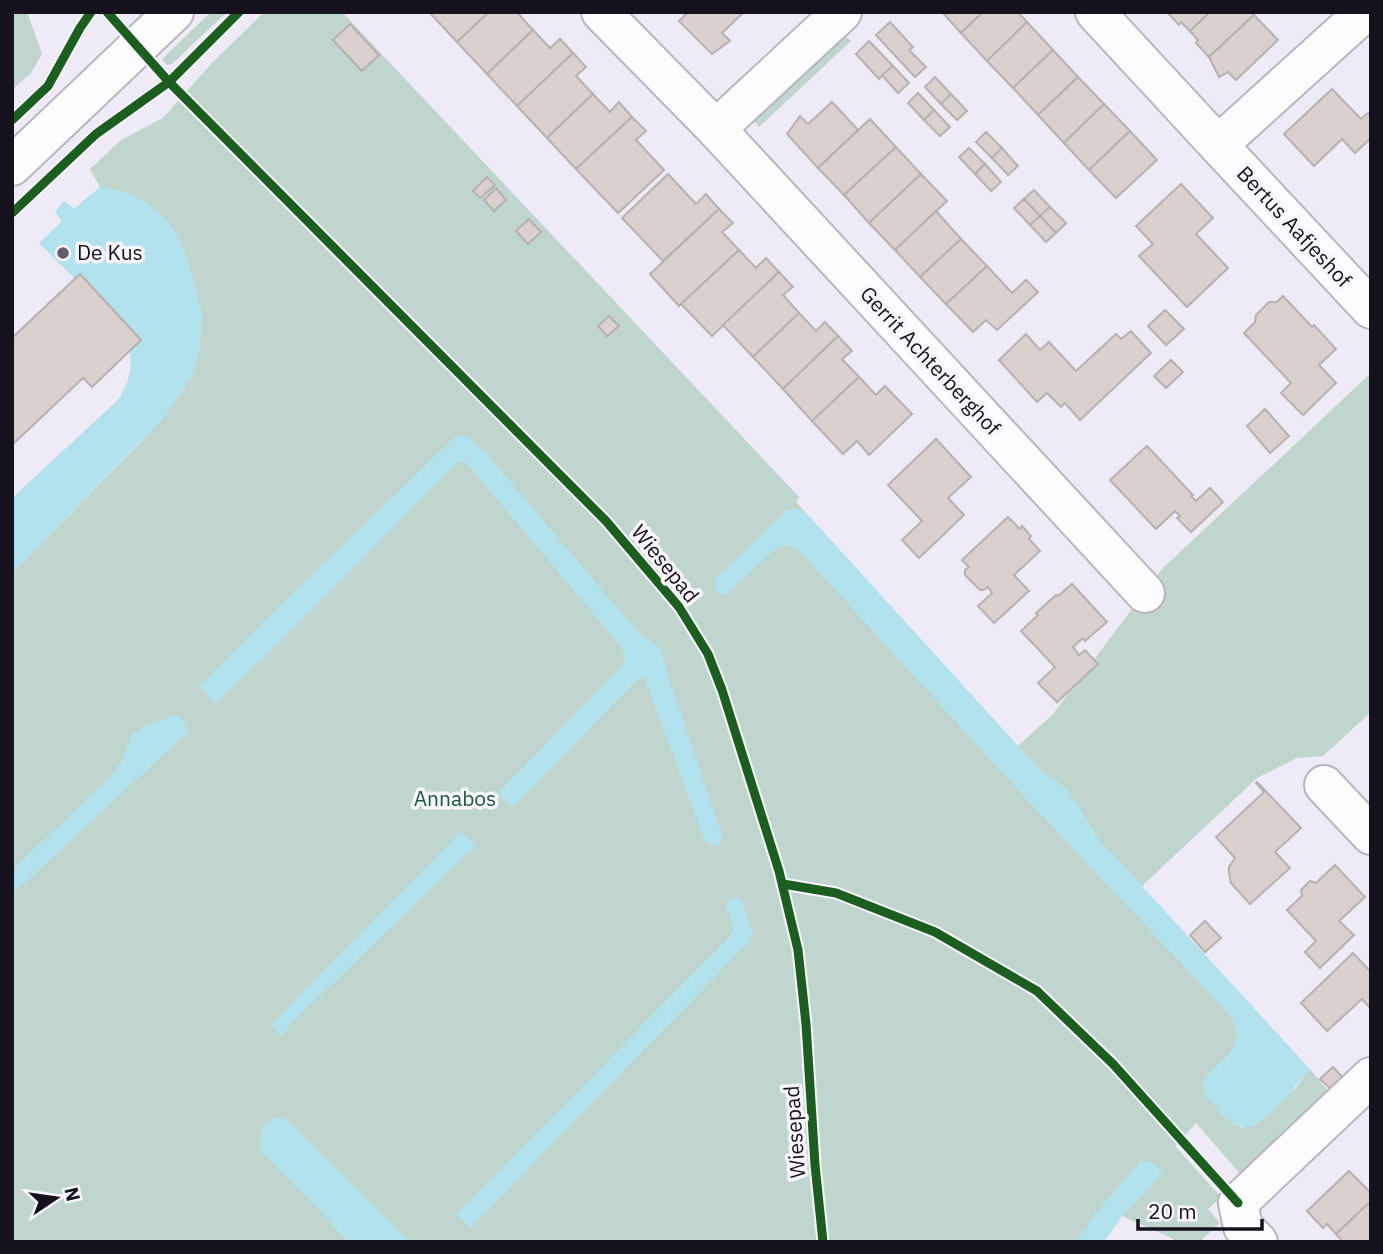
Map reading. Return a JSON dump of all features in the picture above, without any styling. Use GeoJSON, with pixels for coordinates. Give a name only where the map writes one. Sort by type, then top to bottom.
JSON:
{"type":"FeatureCollection","features":[{"type":"Feature","properties":{"kind":"street"},"geometry":{"type":"LineString","coordinates":[[12,166],[174,12]]}},
{"type":"Feature","properties":{"kind":"street","name":"Gerrit Achterberghof"},"geometry":{"type":"LineString","coordinates":[[601,12],[716,129],[1145,593]]}},
{"type":"Feature","properties":{"kind":"street"},"geometry":{"type":"LineString","coordinates":[[716,129],[842,12]]}},
{"type":"Feature","properties":{"kind":"street"},"geometry":{"type":"LineString","coordinates":[[1095,12],[1218,145],[1365,12]]}},
{"type":"Feature","properties":{"kind":"street","name":"Bertus Aafjeshof"},"geometry":{"type":"LineString","coordinates":[[1218,145],[1371,309]]}},
{"type":"Feature","properties":{"kind":"street"},"geometry":{"type":"LineString","coordinates":[[1324,785],[1371,835]]}},
{"type":"Feature","properties":{"kind":"street"},"geometry":{"type":"LineString","coordinates":[[1258,1242],[1244,1227],[1238,1203],[1371,1077]]}},
{"type":"Feature","properties":{"kind":"green space"},"geometry":{"type":"Polygon","coordinates":[[[12,12],[27,12],[42,54],[31,73],[12,90],[12,12]]]}},
{"type":"Feature","properties":{"kind":"green space"},"geometry":{"type":"Polygon","coordinates":[[[211,12],[227,12],[172,64],[167,65],[162,59],[211,12]]]}},
{"type":"Feature","properties":{"kind":"green space","name":"Annabos"},"geometry":{"type":"Polygon","coordinates":[[[264,12],[342,12],[799,497],[796,502],[807,514],[816,542],[1018,746],[1053,714],[1163,568],[1371,373],[1371,712],[1323,756],[1297,758],[1257,778],[1140,888],[1269,1045],[1222,1115],[1243,1128],[1296,1088],[1309,1068],[1331,1094],[1243,1177],[1196,1123],[1175,1146],[1221,1197],[1208,1209],[1220,1223],[1199,1242],[1180,1242],[1122,1216],[1162,1173],[1096,1242],[12,1242],[12,573],[142,441],[198,357],[202,313],[110,190],[100,187],[90,169],[121,140],[163,118],[211,64],[264,12]]]}},
{"type":"Feature","properties":{"kind":"green space"},"geometry":{"type":"Polygon","coordinates":[[[842,33],[851,41],[759,127],[752,118],[842,33]]]}},
{"type":"Feature","properties":{"kind":"water"},"geometry":{"type":"Polygon","coordinates":[[[100,187],[127,193],[147,203],[166,219],[178,236],[188,260],[202,313],[199,353],[191,378],[164,418],[12,573],[12,498],[119,399],[129,376],[130,352],[141,340],[81,275],[75,279],[39,243],[62,221],[55,212],[64,201],[74,209],[100,187]]]}},
{"type":"Feature","properties":{"kind":"water"},"geometry":{"type":"Polygon","coordinates":[[[457,435],[468,437],[485,452],[642,637],[655,643],[660,649],[722,836],[718,846],[705,841],[642,677],[513,807],[497,794],[624,664],[623,649],[465,461],[457,463],[215,704],[200,686],[457,435]]]}},
{"type":"Feature","properties":{"kind":"water"},"geometry":{"type":"Polygon","coordinates":[[[799,509],[808,515],[1042,772],[1054,778],[1069,792],[1098,838],[1309,1068],[1288,1095],[1260,1122],[1248,1127],[1235,1125],[1222,1115],[1204,1092],[1208,1075],[1231,1051],[1236,1041],[1236,1029],[1229,1014],[1020,792],[800,551],[789,546],[778,547],[726,594],[722,595],[716,590],[716,579],[786,511],[799,509]]]}},
{"type":"Feature","properties":{"kind":"water"},"geometry":{"type":"Polygon","coordinates":[[[176,714],[184,722],[188,732],[12,895],[12,870],[110,777],[124,757],[130,737],[143,726],[176,714]]]}},
{"type":"Feature","properties":{"kind":"water"},"geometry":{"type":"Polygon","coordinates":[[[460,832],[476,845],[292,1023],[282,1036],[271,1025],[460,832]]]}},
{"type":"Feature","properties":{"kind":"water"},"geometry":{"type":"Polygon","coordinates":[[[737,897],[741,899],[752,932],[751,940],[470,1228],[457,1214],[730,936],[734,929],[726,906],[737,897]]]}},
{"type":"Feature","properties":{"kind":"water"},"geometry":{"type":"Polygon","coordinates":[[[280,1117],[285,1118],[406,1238],[416,1242],[348,1242],[261,1151],[262,1129],[280,1117]]]}},
{"type":"Feature","properties":{"kind":"water"},"geometry":{"type":"Polygon","coordinates":[[[1149,1161],[1163,1173],[1122,1216],[1104,1242],[1076,1242],[1096,1213],[1140,1162],[1149,1161]]]}},
{"type":"Feature","properties":{"kind":"building"},"geometry":{"type":"Polygon","coordinates":[[[429,12],[489,12],[457,42],[429,12]]]}},
{"type":"Feature","properties":{"kind":"building"},"geometry":{"type":"Polygon","coordinates":[[[489,12],[517,12],[533,30],[487,74],[457,42],[489,12]]]}},
{"type":"Feature","properties":{"kind":"building"},"geometry":{"type":"Polygon","coordinates":[[[688,12],[744,12],[722,33],[730,41],[712,54],[679,21],[688,12]]]}},
{"type":"Feature","properties":{"kind":"building"},"geometry":{"type":"Polygon","coordinates":[[[942,12],[983,12],[961,33],[942,12]]]}},
{"type":"Feature","properties":{"kind":"building"},"geometry":{"type":"Polygon","coordinates":[[[983,12],[1018,12],[1027,22],[987,61],[961,33],[983,12]]]}},
{"type":"Feature","properties":{"kind":"building"},"geometry":{"type":"Polygon","coordinates":[[[1167,12],[1210,12],[1190,31],[1181,22],[1179,25],[1167,12]]]}},
{"type":"Feature","properties":{"kind":"building"},"geometry":{"type":"Polygon","coordinates":[[[1210,12],[1252,12],[1254,15],[1209,57],[1196,43],[1198,40],[1190,31],[1210,12]]]}},
{"type":"Feature","properties":{"kind":"building"},"geometry":{"type":"Polygon","coordinates":[[[1254,15],[1278,40],[1236,80],[1228,72],[1219,77],[1209,57],[1254,15]]]}},
{"type":"Feature","properties":{"kind":"building"},"geometry":{"type":"Polygon","coordinates":[[[890,22],[913,47],[909,50],[926,67],[915,77],[876,35],[890,22]]]}},
{"type":"Feature","properties":{"kind":"building"},"geometry":{"type":"Polygon","coordinates":[[[1027,22],[1053,50],[1013,88],[987,61],[1027,22]]]}},
{"type":"Feature","properties":{"kind":"building"},"geometry":{"type":"Polygon","coordinates":[[[350,24],[379,55],[362,71],[333,40],[350,24]]]}},
{"type":"Feature","properties":{"kind":"building"},"geometry":{"type":"Polygon","coordinates":[[[533,30],[550,48],[560,39],[573,53],[517,106],[487,74],[533,30]]]}},
{"type":"Feature","properties":{"kind":"building"},"geometry":{"type":"Polygon","coordinates":[[[869,41],[893,66],[879,79],[856,54],[869,41]]]}},
{"type":"Feature","properties":{"kind":"building"},"geometry":{"type":"Polygon","coordinates":[[[1053,50],[1078,77],[1038,115],[1013,88],[1053,50]]]}},
{"type":"Feature","properties":{"kind":"building"},"geometry":{"type":"Polygon","coordinates":[[[573,53],[586,67],[576,76],[593,94],[547,138],[517,106],[573,53]]]}},
{"type":"Feature","properties":{"kind":"building"},"geometry":{"type":"Polygon","coordinates":[[[893,66],[909,83],[898,93],[882,75],[893,66]]]}},
{"type":"Feature","properties":{"kind":"building"},"geometry":{"type":"Polygon","coordinates":[[[935,77],[951,94],[941,104],[925,87],[935,77]]]}},
{"type":"Feature","properties":{"kind":"building"},"geometry":{"type":"Polygon","coordinates":[[[1078,77],[1104,104],[1064,143],[1038,115],[1078,77]]]}},
{"type":"Feature","properties":{"kind":"building"},"geometry":{"type":"Polygon","coordinates":[[[1332,89],[1361,119],[1368,113],[1371,115],[1371,138],[1355,153],[1342,139],[1314,166],[1284,134],[1332,89]]]}},
{"type":"Feature","properties":{"kind":"building"},"geometry":{"type":"Polygon","coordinates":[[[918,93],[934,110],[924,120],[908,103],[918,93]]]}},
{"type":"Feature","properties":{"kind":"building"},"geometry":{"type":"Polygon","coordinates":[[[593,94],[610,112],[619,102],[632,117],[576,169],[547,138],[593,94]]]}},
{"type":"Feature","properties":{"kind":"building"},"geometry":{"type":"Polygon","coordinates":[[[951,94],[967,111],[957,120],[941,104],[951,94]]]}},
{"type":"Feature","properties":{"kind":"building"},"geometry":{"type":"Polygon","coordinates":[[[832,102],[858,130],[818,168],[787,134],[800,116],[808,124],[832,102]]]}},
{"type":"Feature","properties":{"kind":"building"},"geometry":{"type":"Polygon","coordinates":[[[1104,104],[1130,131],[1089,170],[1064,143],[1104,104]]]}},
{"type":"Feature","properties":{"kind":"building"},"geometry":{"type":"Polygon","coordinates":[[[934,110],[950,127],[940,136],[924,120],[934,110]]]}},
{"type":"Feature","properties":{"kind":"building"},"geometry":{"type":"Polygon","coordinates":[[[632,117],[646,131],[636,140],[664,170],[618,213],[576,169],[632,117]]]}},
{"type":"Feature","properties":{"kind":"building"},"geometry":{"type":"Polygon","coordinates":[[[870,119],[896,147],[844,195],[818,168],[870,119]]]}},
{"type":"Feature","properties":{"kind":"building"},"geometry":{"type":"Polygon","coordinates":[[[1130,131],[1157,160],[1116,198],[1089,170],[1130,131]]]}},
{"type":"Feature","properties":{"kind":"building"},"geometry":{"type":"Polygon","coordinates":[[[986,132],[1002,148],[992,158],[976,142],[986,132]]]}},
{"type":"Feature","properties":{"kind":"building"},"geometry":{"type":"Polygon","coordinates":[[[896,147],[921,174],[869,223],[844,195],[896,147]]]}},
{"type":"Feature","properties":{"kind":"building"},"geometry":{"type":"Polygon","coordinates":[[[969,148],[985,164],[975,174],[959,157],[969,148]]]}},
{"type":"Feature","properties":{"kind":"building"},"geometry":{"type":"Polygon","coordinates":[[[1002,148],[1018,166],[1008,175],[992,158],[1002,148]]]}},
{"type":"Feature","properties":{"kind":"building"},"geometry":{"type":"Polygon","coordinates":[[[985,164],[1001,182],[991,191],[975,174],[985,164]]]}},
{"type":"Feature","properties":{"kind":"building"},"geometry":{"type":"Polygon","coordinates":[[[668,174],[696,204],[706,194],[719,209],[663,261],[622,218],[668,174]]]}},
{"type":"Feature","properties":{"kind":"building"},"geometry":{"type":"Polygon","coordinates":[[[921,174],[947,201],[895,250],[869,223],[921,174]]]}},
{"type":"Feature","properties":{"kind":"building"},"geometry":{"type":"Polygon","coordinates":[[[487,177],[495,185],[480,198],[473,191],[487,177]]]}},
{"type":"Feature","properties":{"kind":"building"},"geometry":{"type":"Polygon","coordinates":[[[1181,184],[1213,218],[1196,234],[1228,268],[1187,307],[1139,256],[1153,244],[1136,226],[1181,184]]]}},
{"type":"Feature","properties":{"kind":"building"},"geometry":{"type":"Polygon","coordinates":[[[496,188],[506,200],[494,211],[484,200],[496,188]]]}},
{"type":"Feature","properties":{"kind":"building"},"geometry":{"type":"Polygon","coordinates":[[[1034,190],[1050,207],[1040,216],[1024,199],[1034,190]]]}},
{"type":"Feature","properties":{"kind":"building"},"geometry":{"type":"Polygon","coordinates":[[[1024,199],[1040,216],[1030,225],[1014,208],[1024,199]]]}},
{"type":"Feature","properties":{"kind":"building"},"geometry":{"type":"Polygon","coordinates":[[[1050,207],[1066,223],[1056,233],[1040,216],[1050,207]]]}},
{"type":"Feature","properties":{"kind":"building"},"geometry":{"type":"Polygon","coordinates":[[[719,209],[733,223],[722,232],[739,250],[679,306],[650,274],[719,209]]]}},
{"type":"Feature","properties":{"kind":"building"},"geometry":{"type":"Polygon","coordinates":[[[936,211],[961,239],[920,277],[895,250],[936,211]]]}},
{"type":"Feature","properties":{"kind":"building"},"geometry":{"type":"Polygon","coordinates":[[[1040,216],[1056,233],[1046,242],[1030,225],[1040,216]]]}},
{"type":"Feature","properties":{"kind":"building"},"geometry":{"type":"Polygon","coordinates":[[[529,219],[541,232],[528,244],[516,231],[529,219]]]}},
{"type":"Feature","properties":{"kind":"building"},"geometry":{"type":"Polygon","coordinates":[[[961,239],[987,266],[946,304],[920,277],[961,239]]]}},
{"type":"Feature","properties":{"kind":"building"},"geometry":{"type":"Polygon","coordinates":[[[739,250],[756,268],[766,258],[779,272],[712,336],[681,304],[739,250]]]}},
{"type":"Feature","properties":{"kind":"building"},"geometry":{"type":"Polygon","coordinates":[[[987,266],[1012,293],[1026,280],[1038,292],[997,330],[986,320],[973,332],[946,304],[987,266]]]}},
{"type":"Feature","properties":{"kind":"building"},"geometry":{"type":"Polygon","coordinates":[[[779,272],[793,287],[783,295],[799,313],[753,357],[723,325],[779,272]]]}},
{"type":"Feature","properties":{"kind":"building"},"geometry":{"type":"Polygon","coordinates":[[[80,274],[141,340],[92,387],[83,378],[12,445],[12,338],[80,274]]]}},
{"type":"Feature","properties":{"kind":"building"},"geometry":{"type":"Polygon","coordinates":[[[1283,296],[1336,349],[1319,365],[1336,383],[1303,415],[1281,393],[1291,383],[1244,333],[1269,302],[1277,302],[1283,296]]]}},
{"type":"Feature","properties":{"kind":"building"},"geometry":{"type":"Polygon","coordinates":[[[1165,310],[1184,329],[1166,345],[1148,326],[1165,310]]]}},
{"type":"Feature","properties":{"kind":"building"},"geometry":{"type":"Polygon","coordinates":[[[799,313],[816,331],[825,322],[838,336],[783,389],[753,357],[799,313]]]}},
{"type":"Feature","properties":{"kind":"building"},"geometry":{"type":"Polygon","coordinates":[[[609,316],[619,326],[607,336],[598,326],[609,316]]]}},
{"type":"Feature","properties":{"kind":"building"},"geometry":{"type":"Polygon","coordinates":[[[1131,331],[1151,353],[1080,420],[1065,403],[1061,407],[1047,393],[1037,402],[999,360],[1026,334],[1040,350],[1049,342],[1076,371],[1116,334],[1121,339],[1131,331]]]}},
{"type":"Feature","properties":{"kind":"building"},"geometry":{"type":"Polygon","coordinates":[[[838,336],[852,351],[842,359],[859,377],[812,421],[783,389],[838,336]]]}},
{"type":"Feature","properties":{"kind":"building"},"geometry":{"type":"Polygon","coordinates":[[[1171,360],[1183,372],[1166,388],[1154,376],[1171,360]]]}},
{"type":"Feature","properties":{"kind":"building"},"geometry":{"type":"Polygon","coordinates":[[[859,377],[876,395],[885,386],[912,414],[869,455],[857,441],[843,454],[812,421],[859,377]]]}},
{"type":"Feature","properties":{"kind":"building"},"geometry":{"type":"Polygon","coordinates":[[[1265,409],[1289,436],[1270,453],[1247,426],[1265,409]]]}},
{"type":"Feature","properties":{"kind":"building"},"geometry":{"type":"Polygon","coordinates":[[[936,439],[971,477],[948,498],[964,515],[919,558],[902,540],[922,521],[888,485],[936,439]]]}},
{"type":"Feature","properties":{"kind":"building"},"geometry":{"type":"Polygon","coordinates":[[[1147,446],[1196,501],[1210,488],[1223,502],[1191,532],[1177,518],[1180,516],[1175,511],[1156,529],[1110,480],[1147,446]]]}},
{"type":"Feature","properties":{"kind":"building"},"geometry":{"type":"Polygon","coordinates":[[[1008,517],[1020,529],[1022,526],[1040,551],[1014,575],[1029,591],[994,623],[978,606],[992,593],[988,587],[980,590],[965,575],[965,570],[969,567],[962,560],[1008,517]]]}},
{"type":"Feature","properties":{"kind":"building"},"geometry":{"type":"Polygon","coordinates":[[[1072,584],[1107,622],[1085,641],[1083,638],[1073,647],[1079,655],[1085,650],[1098,664],[1057,702],[1038,683],[1055,667],[1021,631],[1038,615],[1036,613],[1072,584]]]}},
{"type":"Feature","properties":{"kind":"building"},"geometry":{"type":"Polygon","coordinates":[[[1257,782],[1301,828],[1275,852],[1290,868],[1250,904],[1231,883],[1229,867],[1235,858],[1216,837],[1264,792],[1257,782]]]}},
{"type":"Feature","properties":{"kind":"building"},"geometry":{"type":"Polygon","coordinates":[[[1335,865],[1365,897],[1339,921],[1354,935],[1320,968],[1305,952],[1316,941],[1287,910],[1302,896],[1301,890],[1310,881],[1316,883],[1335,865]]]}},
{"type":"Feature","properties":{"kind":"building"},"geometry":{"type":"Polygon","coordinates":[[[1205,921],[1221,938],[1205,952],[1190,935],[1205,921]]]}},
{"type":"Feature","properties":{"kind":"building"},"geometry":{"type":"Polygon","coordinates":[[[1353,953],[1371,969],[1371,1009],[1362,999],[1327,1031],[1301,1003],[1353,953]]]}},
{"type":"Feature","properties":{"kind":"building"},"geometry":{"type":"Polygon","coordinates":[[[1333,1067],[1345,1080],[1333,1091],[1320,1079],[1333,1067]]]}},
{"type":"Feature","properties":{"kind":"building"},"geometry":{"type":"Polygon","coordinates":[[[1349,1171],[1371,1193],[1371,1201],[1336,1234],[1327,1224],[1323,1228],[1307,1211],[1349,1171]]]}},
{"type":"Feature","properties":{"kind":"building"},"geometry":{"type":"Polygon","coordinates":[[[1371,1201],[1371,1242],[1343,1242],[1336,1234],[1371,1201]]]}},
{"type":"Feature","properties":{"kind":"cycle path"},"geometry":{"type":"LineString","coordinates":[[12,120],[48,86],[91,12]]}},
{"type":"Feature","properties":{"kind":"cycle path","name":"Wiesepad"},"geometry":{"type":"LineString","coordinates":[[107,12],[169,82],[606,521],[679,607],[708,654],[722,690],[779,871],[798,950],[823,1242]]}},
{"type":"Feature","properties":{"kind":"cycle path"},"geometry":{"type":"LineString","coordinates":[[12,213],[96,134],[169,82],[239,12]]}},
{"type":"Feature","properties":{"kind":"cycle path"},"geometry":{"type":"LineString","coordinates":[[783,884],[836,893],[935,932],[1037,991],[1113,1064],[1238,1203]]}},
{"type":"Feature","properties":{"kind":"place","name":"De Kus"},"geometry":{"type":"Point","coordinates":[63,253]}}]}
